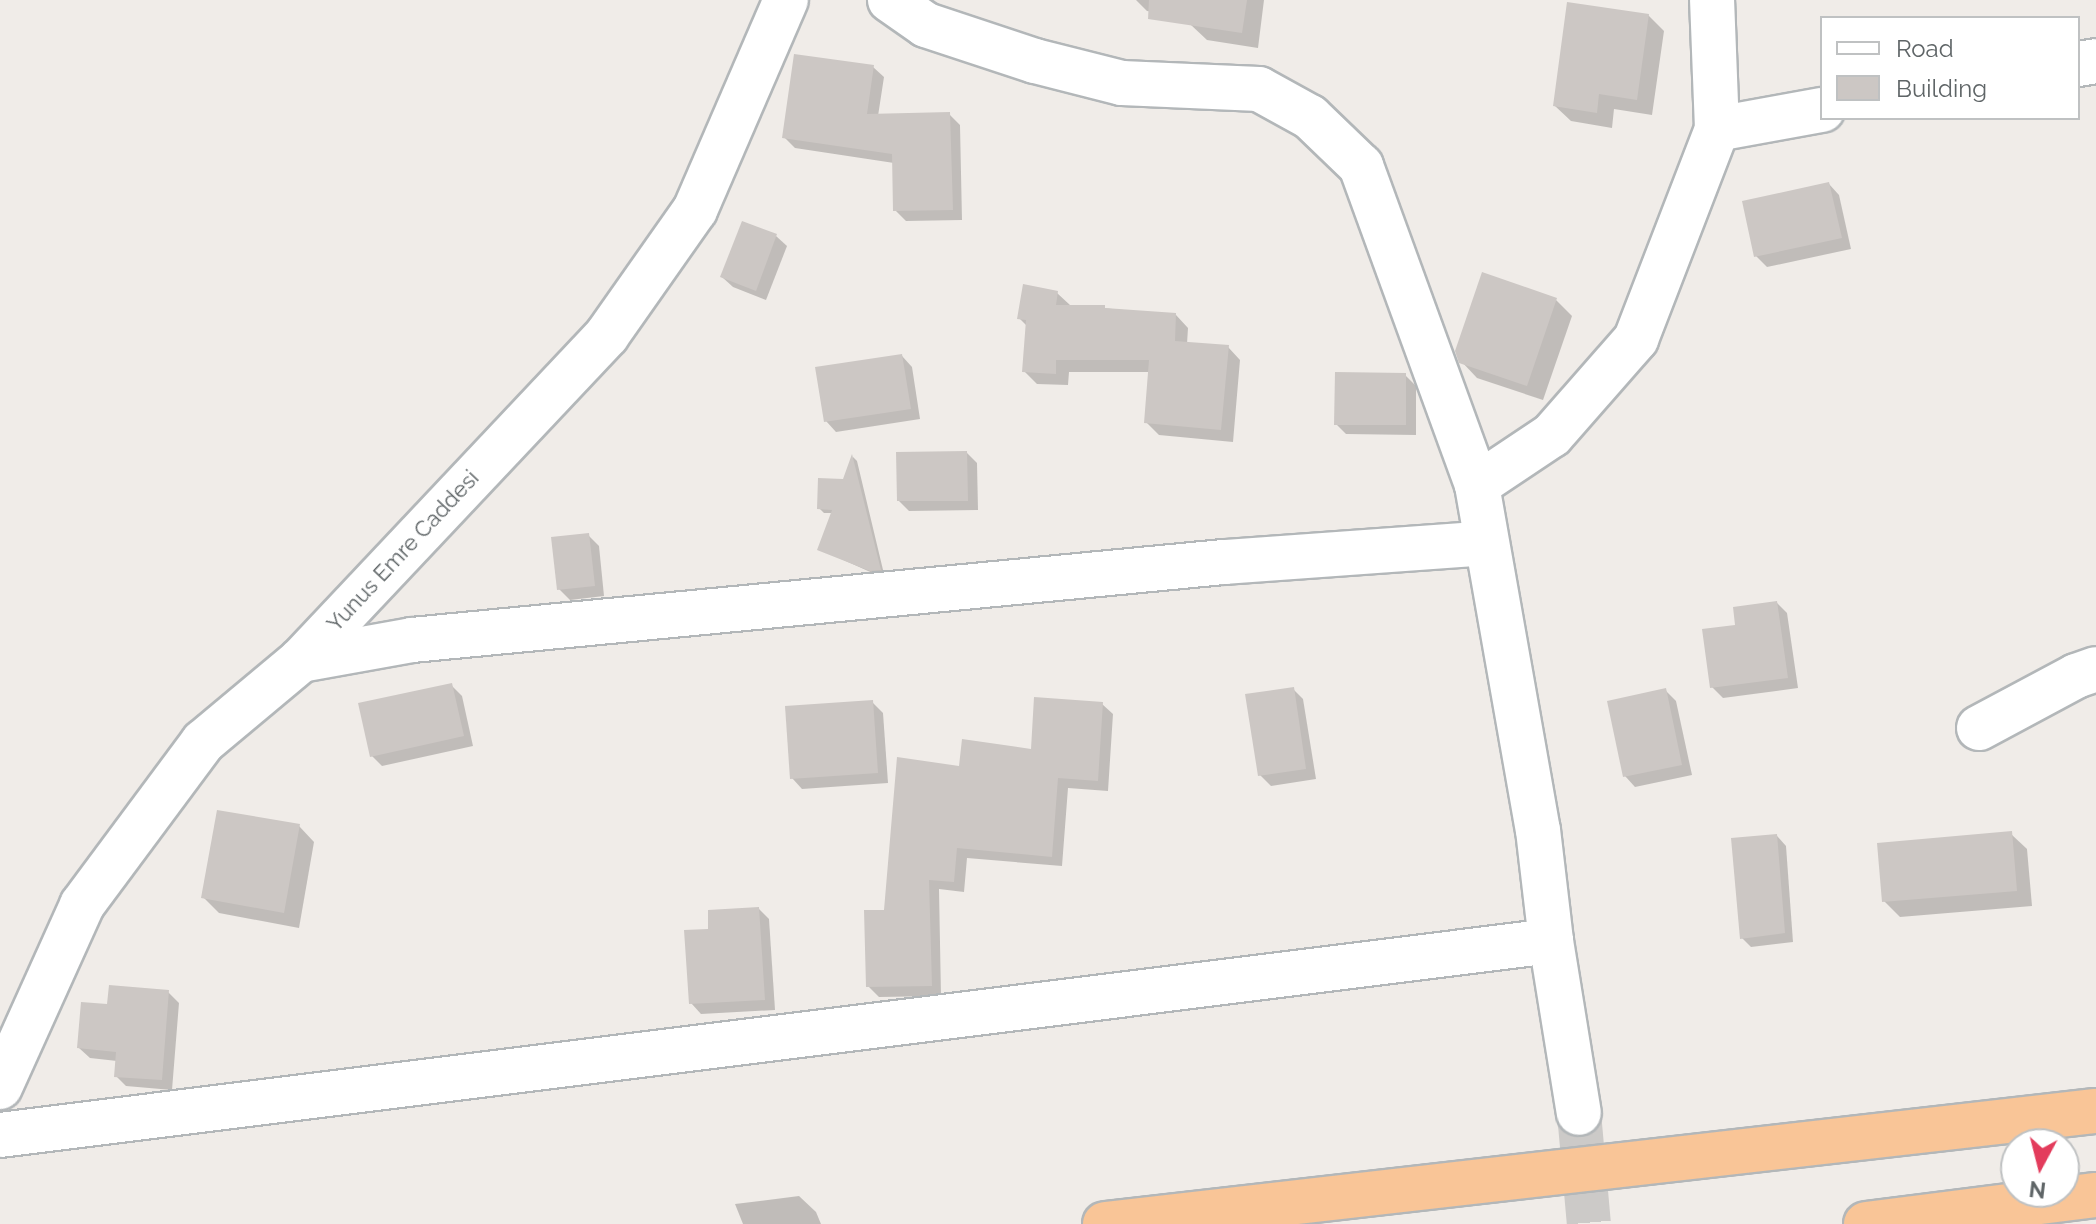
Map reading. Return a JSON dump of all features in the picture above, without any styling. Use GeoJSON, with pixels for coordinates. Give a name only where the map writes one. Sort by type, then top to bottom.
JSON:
{"type":"FeatureCollection","features":[{"type":"Feature","properties":{"kind":"highway"},"geometry":{"type":"LineString","coordinates":[[1812,1143],[2096,1089]]}},
{"type":"Feature","properties":{"kind":"highway"},"geometry":{"type":"LineString","coordinates":[[1105,1224],[2096,1111]]}},
{"type":"Feature","properties":{"kind":"highway"},"geometry":{"type":"LineString","coordinates":[[1866,1224],[2096,1195]]}},
{"type":"Feature","properties":{"kind":"street","name":"Yunus Emre Caddesi"},"geometry":{"type":"LineString","coordinates":[[0,1087],[82,905],[203,742],[301,660],[607,335],[695,210],[786,0]]}},
{"type":"Feature","properties":{"kind":"street"},"geometry":{"type":"LineString","coordinates":[[890,0],[926,25],[1035,61],[1122,83],[1259,89],[1310,117],[1361,166],[1477,485],[1538,830],[1551,941],[1579,1113]]}},
{"type":"Feature","properties":{"kind":"street"},"geometry":{"type":"LineString","coordinates":[[1477,485],[1552,435],[1636,339],[1717,129],[1712,0]]}},
{"type":"Feature","properties":{"kind":"street"},"geometry":{"type":"LineString","coordinates":[[1717,129],[1820,110]]}},
{"type":"Feature","properties":{"kind":"street"},"geometry":{"type":"LineString","coordinates":[[301,660],[412,640],[1224,562],[1486,543]]}},
{"type":"Feature","properties":{"kind":"street"},"geometry":{"type":"LineString","coordinates":[[1979,728],[2076,676],[2096,669]]}},
{"type":"Feature","properties":{"kind":"street"},"geometry":{"type":"LineString","coordinates":[[0,1135],[1551,941]]}},
{"type":"Feature","properties":{"kind":"building"},"geometry":{"type":"Polygon","coordinates":[[[1149,0],[1247,0],[1242,33],[1148,19],[1149,0]]]}},
{"type":"Feature","properties":{"kind":"building"},"geometry":{"type":"Polygon","coordinates":[[[1567,2],[1649,14],[1637,100],[1599,94],[1597,113],[1553,106],[1567,2]]]}},
{"type":"Feature","properties":{"kind":"building"},"geometry":{"type":"Polygon","coordinates":[[[794,54],[874,65],[867,114],[950,112],[953,210],[893,211],[892,154],[782,138],[794,54]]]}},
{"type":"Feature","properties":{"kind":"building"},"geometry":{"type":"Polygon","coordinates":[[[1829,182],[1842,238],[1754,257],[1742,201],[1829,182]]]}},
{"type":"Feature","properties":{"kind":"building"},"geometry":{"type":"Polygon","coordinates":[[[742,221],[777,234],[756,291],[720,277],[742,221]]]}},
{"type":"Feature","properties":{"kind":"building"},"geometry":{"type":"Polygon","coordinates":[[[1482,272],[1557,298],[1527,386],[1459,363],[1455,351],[1482,272]]]}},
{"type":"Feature","properties":{"kind":"building"},"geometry":{"type":"Polygon","coordinates":[[[1023,284],[1058,291],[1056,305],[1105,305],[1105,308],[1176,313],[1175,341],[1229,345],[1221,430],[1144,423],[1149,360],[1056,360],[1056,374],[1022,372],[1026,320],[1017,319],[1023,284]]]}},
{"type":"Feature","properties":{"kind":"building"},"geometry":{"type":"Polygon","coordinates":[[[902,354],[911,409],[824,422],[815,367],[902,354]]]}},
{"type":"Feature","properties":{"kind":"building"},"geometry":{"type":"Polygon","coordinates":[[[1335,372],[1406,373],[1406,425],[1334,425],[1335,372]]]}},
{"type":"Feature","properties":{"kind":"building"},"geometry":{"type":"Polygon","coordinates":[[[967,451],[968,501],[897,501],[896,452],[967,451]]]}},
{"type":"Feature","properties":{"kind":"building"},"geometry":{"type":"Polygon","coordinates":[[[852,454],[881,570],[870,571],[817,550],[832,510],[817,509],[818,478],[843,479],[852,454]]]}},
{"type":"Feature","properties":{"kind":"building"},"geometry":{"type":"Polygon","coordinates":[[[589,533],[595,586],[557,590],[551,537],[589,533]]]}},
{"type":"Feature","properties":{"kind":"building"},"geometry":{"type":"Polygon","coordinates":[[[1777,601],[1788,678],[1710,688],[1702,629],[1735,625],[1733,607],[1777,601]]]}},
{"type":"Feature","properties":{"kind":"building"},"geometry":{"type":"Polygon","coordinates":[[[452,683],[464,736],[370,757],[358,703],[452,683]]]}},
{"type":"Feature","properties":{"kind":"building"},"geometry":{"type":"Polygon","coordinates":[[[1294,687],[1306,769],[1258,776],[1245,694],[1294,687]]]}},
{"type":"Feature","properties":{"kind":"building"},"geometry":{"type":"Polygon","coordinates":[[[1666,688],[1682,765],[1623,777],[1607,701],[1666,688]]]}},
{"type":"Feature","properties":{"kind":"building"},"geometry":{"type":"Polygon","coordinates":[[[1034,697],[1103,702],[1098,781],[1058,778],[1052,857],[957,848],[954,882],[929,880],[932,986],[866,987],[864,910],[884,910],[897,757],[959,766],[962,739],[1031,749],[1034,697]]]}},
{"type":"Feature","properties":{"kind":"building"},"geometry":{"type":"Polygon","coordinates":[[[873,700],[878,773],[790,779],[785,706],[873,700]]]}},
{"type":"Feature","properties":{"kind":"building"},"geometry":{"type":"Polygon","coordinates":[[[217,810],[300,824],[284,913],[201,898],[217,810]]]}},
{"type":"Feature","properties":{"kind":"building"},"geometry":{"type":"Polygon","coordinates":[[[2012,831],[2017,891],[1882,902],[1877,843],[2012,831]]]}},
{"type":"Feature","properties":{"kind":"building"},"geometry":{"type":"Polygon","coordinates":[[[1777,834],[1785,933],[1740,939],[1731,838],[1777,834]]]}},
{"type":"Feature","properties":{"kind":"building"},"geometry":{"type":"Polygon","coordinates":[[[759,907],[765,1000],[689,1004],[684,930],[708,929],[708,910],[759,907]]]}},
{"type":"Feature","properties":{"kind":"building"},"geometry":{"type":"Polygon","coordinates":[[[109,985],[169,990],[162,1080],[114,1077],[116,1052],[77,1048],[81,1002],[107,1004],[109,985]]]}},
{"type":"Feature","properties":{"kind":"tunnel"},"geometry":{"type":"LineString","coordinates":[[1579,1113],[1589,1224]]}}]}
